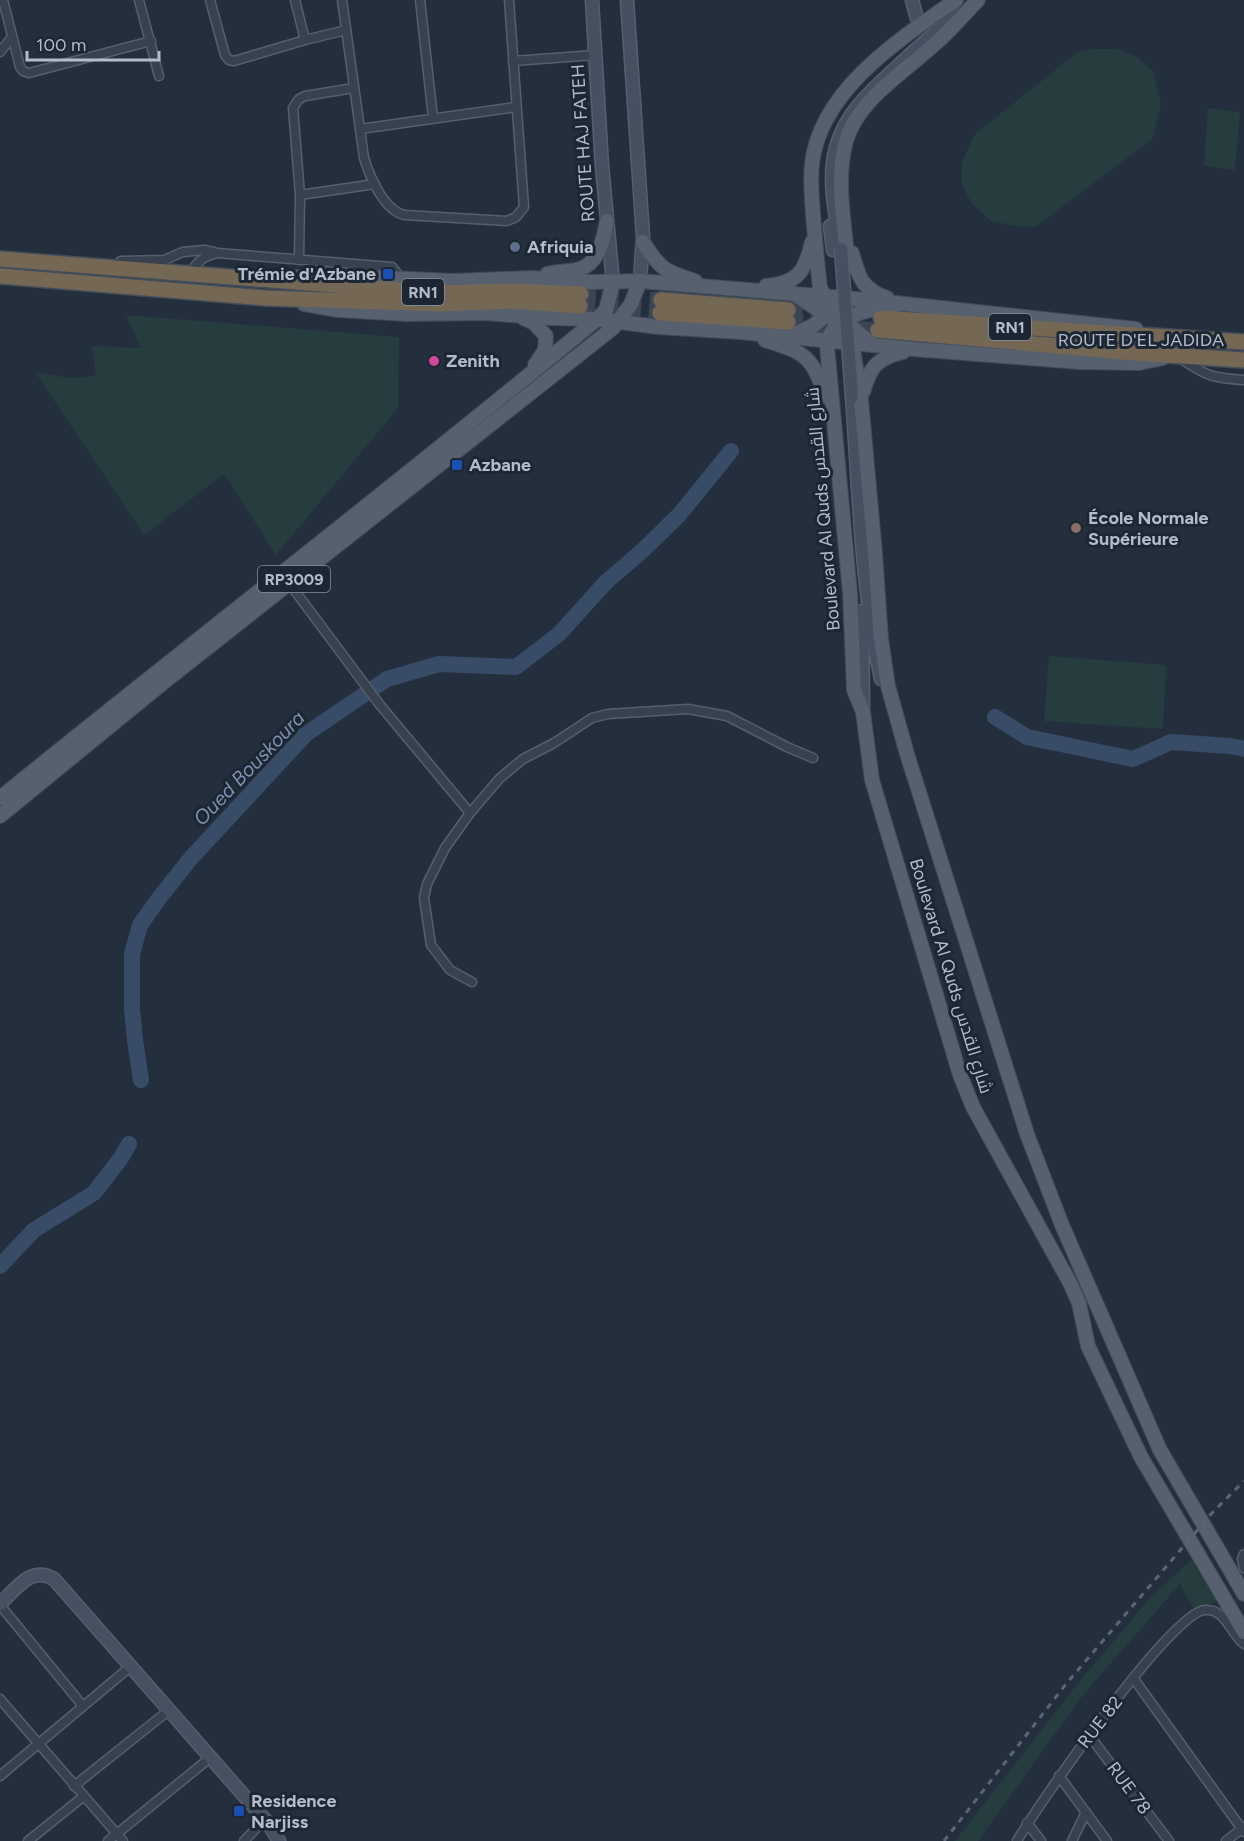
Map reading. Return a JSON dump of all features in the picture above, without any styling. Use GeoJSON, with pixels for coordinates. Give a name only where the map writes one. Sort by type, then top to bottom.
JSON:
{"type":"FeatureCollection","features":[{"type":"Feature","properties":{"kind":"highway","name":"RN1"},"geometry":{"type":"LineString","coordinates":[[1,257],[437,293],[514,291],[583,294]]}},
{"type":"Feature","properties":{"kind":"highway","name":"RN1"},"geometry":{"type":"LineString","coordinates":[[0,276],[265,298],[442,304],[510,301],[583,294]]}},
{"type":"Feature","properties":{"kind":"highway"},"geometry":{"type":"LineString","coordinates":[[660,306],[788,322]]}},
{"type":"Feature","properties":{"kind":"highway","name":"RN1"},"geometry":{"type":"LineString","coordinates":[[874,329],[1138,336],[1192,340]]}},
{"type":"Feature","properties":{"kind":"highway","name":"RN1"},"geometry":{"type":"LineString","coordinates":[[874,329],[1177,356]]}},
{"type":"Feature","properties":{"kind":"highway","name":"ROUTE D'EL JADIDA"},"geometry":{"type":"LineString","coordinates":[[1192,340],[1244,342]]}},
{"type":"Feature","properties":{"kind":"highway","name":"ROUTE D'EL JADIDA"},"geometry":{"type":"LineString","coordinates":[[1177,356],[1244,360]]}},
{"type":"Feature","properties":{"kind":"main road","name":"ROUTE HAJ FATEH"},"geometry":{"type":"LineString","coordinates":[[592,0],[613,282]]}},
{"type":"Feature","properties":{"kind":"main road"},"geometry":{"type":"LineString","coordinates":[[627,0],[643,242],[640,281],[629,301]]}},
{"type":"Feature","properties":{"kind":"main road"},"geometry":{"type":"LineString","coordinates":[[912,0],[919,26]]}},
{"type":"Feature","properties":{"kind":"main road"},"geometry":{"type":"LineString","coordinates":[[830,312],[820,287],[811,164],[822,126],[841,94],[853,82],[905,35],[956,0]]}},
{"type":"Feature","properties":{"kind":"main road"},"geometry":{"type":"LineString","coordinates":[[863,712],[864,588],[852,398],[826,165],[832,135],[839,120],[858,93],[960,0]]}},
{"type":"Feature","properties":{"kind":"main road"},"geometry":{"type":"LineString","coordinates":[[837,250],[833,165],[837,145],[846,123],[875,86],[932,35],[977,0]]}},
{"type":"Feature","properties":{"kind":"main road"},"geometry":{"type":"LineString","coordinates":[[806,330],[830,312],[850,288],[840,178],[846,139],[855,121],[873,99],[937,42],[977,0]]}},
{"type":"Feature","properties":{"kind":"main road"},"geometry":{"type":"LineString","coordinates":[[844,215],[859,277],[867,288],[876,294],[900,304],[874,329]]}},
{"type":"Feature","properties":{"kind":"main road"},"geometry":{"type":"LineString","coordinates":[[265,279],[326,275],[453,281],[533,278],[579,269],[588,265],[596,257],[601,246],[607,221]]}},
{"type":"Feature","properties":{"kind":"main road"},"geometry":{"type":"LineString","coordinates":[[583,294],[613,282],[640,281],[740,289],[776,285],[797,277],[805,267],[815,231]]}},
{"type":"Feature","properties":{"kind":"main road"},"geometry":{"type":"LineString","coordinates":[[643,242],[655,261],[668,272],[720,288]]}},
{"type":"Feature","properties":{"kind":"main road"},"geometry":{"type":"LineString","coordinates":[[533,278],[583,294],[601,294],[607,318]]}},
{"type":"Feature","properties":{"kind":"main road"},"geometry":{"type":"LineString","coordinates":[[613,282],[629,301],[644,325]]}},
{"type":"Feature","properties":{"kind":"main road"},"geometry":{"type":"LineString","coordinates":[[591,346],[607,318],[613,282]]}},
{"type":"Feature","properties":{"kind":"main road"},"geometry":{"type":"LineString","coordinates":[[607,318],[629,301],[672,284]]}},
{"type":"Feature","properties":{"kind":"main road","name":"ROUTE D'EL JADIDA"},"geometry":{"type":"LineString","coordinates":[[740,289],[1108,325],[1192,340]]}},
{"type":"Feature","properties":{"kind":"main road"},"geometry":{"type":"LineString","coordinates":[[793,293],[830,312],[842,323],[852,343]]}},
{"type":"Feature","properties":{"kind":"main road"},"geometry":{"type":"LineString","coordinates":[[793,293],[810,311],[811,321],[806,330]]}},
{"type":"Feature","properties":{"kind":"main road"},"geometry":{"type":"LineString","coordinates":[[265,298],[338,310],[407,314],[486,313],[607,318],[644,325],[740,332],[787,347],[808,359],[817,371],[834,425]]}},
{"type":"Feature","properties":{"kind":"main road"},"geometry":{"type":"LineString","coordinates":[[827,341],[842,323],[855,314],[874,329]]}},
{"type":"Feature","properties":{"kind":"main road"},"geometry":{"type":"LineString","coordinates":[[519,316],[541,329],[547,342],[541,357],[522,380]]}},
{"type":"Feature","properties":{"kind":"main road","name":"RP3009"},"geometry":{"type":"LineString","coordinates":[[0,798],[155,672],[450,441],[522,380],[607,318]]}},
{"type":"Feature","properties":{"kind":"main road"},"geometry":{"type":"LineString","coordinates":[[788,322],[806,330]]}},
{"type":"Feature","properties":{"kind":"main road","name":"ROUTE D'EL JADIDA"},"geometry":{"type":"LineString","coordinates":[[740,332],[788,322],[827,341],[852,343],[874,329],[913,349],[1078,362],[1139,363],[1177,356]]}},
{"type":"Feature","properties":{"kind":"main road"},"geometry":{"type":"LineString","coordinates":[[842,323],[874,329]]}},
{"type":"Feature","properties":{"kind":"main road"},"geometry":{"type":"LineString","coordinates":[[591,346],[644,325]]}},
{"type":"Feature","properties":{"kind":"main road","name":"Boulevard Al Quds شارع القدس"},"geometry":{"type":"LineString","coordinates":[[827,341],[853,633],[854,690],[863,712],[872,780],[964,1085],[973,1107],[1070,1283],[1079,1303],[1088,1346],[1141,1457],[1244,1632]]}},
{"type":"Feature","properties":{"kind":"main road","name":"Boulevard Al Quds شارع القدس"},"geometry":{"type":"LineString","coordinates":[[852,343],[852,398],[875,553],[881,639],[888,686],[907,754],[1027,1134],[1062,1225],[1160,1450],[1244,1594]]}},
{"type":"Feature","properties":{"kind":"main road","name":"RP3009"},"geometry":{"type":"LineString","coordinates":[[0,816],[289,583],[591,346]]}},
{"type":"Feature","properties":{"kind":"main road"},"geometry":{"type":"LineString","coordinates":[[852,398],[877,363],[888,356],[913,349]]}},
{"type":"Feature","properties":{"kind":"main road"},"geometry":{"type":"LineString","coordinates":[[864,588],[882,683],[907,754]]}},
{"type":"Feature","properties":{"kind":"main road"},"geometry":{"type":"LineString","coordinates":[[0,1605],[26,1579],[38,1574],[46,1574],[54,1579],[266,1821],[279,1841]]}},
{"type":"Feature","properties":{"kind":"main road"},"geometry":{"type":"LineString","coordinates":[[266,1821],[280,1831],[288,1841]]}},
{"type":"Feature","properties":{"kind":"street"},"geometry":{"type":"LineString","coordinates":[[3,0],[20,67],[29,73],[151,41]]}},
{"type":"Feature","properties":{"kind":"street"},"geometry":{"type":"LineString","coordinates":[[139,0],[159,76]]}},
{"type":"Feature","properties":{"kind":"street"},"geometry":{"type":"LineString","coordinates":[[210,0],[225,55],[234,62],[346,30]]}},
{"type":"Feature","properties":{"kind":"street"},"geometry":{"type":"LineString","coordinates":[[295,0],[305,40]]}},
{"type":"Feature","properties":{"kind":"street"},"geometry":{"type":"LineString","coordinates":[[342,0],[364,158],[375,184],[388,205],[397,213],[507,221],[516,217],[524,207],[509,0]]}},
{"type":"Feature","properties":{"kind":"street"},"geometry":{"type":"LineString","coordinates":[[420,0],[433,118]]}},
{"type":"Feature","properties":{"kind":"street"},"geometry":{"type":"LineString","coordinates":[[0,52],[12,37]]}},
{"type":"Feature","properties":{"kind":"street"},"geometry":{"type":"LineString","coordinates":[[513,61],[595,55]]}},
{"type":"Feature","properties":{"kind":"street"},"geometry":{"type":"LineString","coordinates":[[299,260],[300,195],[292,111],[294,105],[305,96],[354,88]]}},
{"type":"Feature","properties":{"kind":"street"},"geometry":{"type":"LineString","coordinates":[[360,129],[516,107]]}},
{"type":"Feature","properties":{"kind":"street"},"geometry":{"type":"LineString","coordinates":[[300,195],[375,184]]}},
{"type":"Feature","properties":{"kind":"street"},"geometry":{"type":"LineString","coordinates":[[114,268],[121,261],[164,260],[183,252],[204,250],[217,253],[392,267],[401,278]]}},
{"type":"Feature","properties":{"kind":"street"},"geometry":{"type":"LineString","coordinates":[[190,273],[195,264],[204,256],[217,253]]}},
{"type":"Feature","properties":{"kind":"street"},"geometry":{"type":"LineString","coordinates":[[1177,356],[1198,371],[1215,378],[1244,380]]}},
{"type":"Feature","properties":{"kind":"street"},"geometry":{"type":"LineString","coordinates":[[289,583],[380,705],[470,813]]}},
{"type":"Feature","properties":{"kind":"street"},"geometry":{"type":"LineString","coordinates":[[472,982],[450,970],[430,945],[424,898],[432,871],[445,848],[470,813],[500,778],[523,759],[554,743],[592,718],[608,714],[673,709],[705,711],[727,716],[813,758]]}},
{"type":"Feature","properties":{"kind":"street"},"geometry":{"type":"LineString","coordinates":[[1244,1554],[1242,1559],[1244,1568]]}},
{"type":"Feature","properties":{"kind":"street"},"geometry":{"type":"LineString","coordinates":[[0,1605],[83,1706]]}},
{"type":"Feature","properties":{"kind":"street","name":"RUE 82"},"geometry":{"type":"LineString","coordinates":[[1017,1841],[1027,1823],[1089,1735],[1176,1628],[1195,1612],[1204,1610],[1221,1614],[1236,1637],[1244,1644]]}},
{"type":"Feature","properties":{"kind":"street"},"geometry":{"type":"LineString","coordinates":[[0,1776],[130,1667]]}},
{"type":"Feature","properties":{"kind":"street"},"geometry":{"type":"LineString","coordinates":[[1134,1679],[1243,1829],[1226,1841]]}},
{"type":"Feature","properties":{"kind":"street"},"geometry":{"type":"LineString","coordinates":[[0,1699],[120,1838]]}},
{"type":"Feature","properties":{"kind":"street"},"geometry":{"type":"LineString","coordinates":[[74,1786],[168,1711]]}},
{"type":"Feature","properties":{"kind":"street","name":"RUE 78"},"geometry":{"type":"LineString","coordinates":[[1089,1735],[1169,1841]]}},
{"type":"Feature","properties":{"kind":"street"},"geometry":{"type":"LineString","coordinates":[[108,1841],[120,1838],[211,1757]]}},
{"type":"Feature","properties":{"kind":"street"},"geometry":{"type":"LineString","coordinates":[[1059,1776],[1107,1841]]}},
{"type":"Feature","properties":{"kind":"street"},"geometry":{"type":"LineString","coordinates":[[28,1841],[84,1796]]}},
{"type":"Feature","properties":{"kind":"street"},"geometry":{"type":"LineString","coordinates":[[1072,1841],[1086,1812]]}},
{"type":"Feature","properties":{"kind":"street"},"geometry":{"type":"LineString","coordinates":[[244,1841],[266,1821]]}},
{"type":"Feature","properties":{"kind":"street"},"geometry":{"type":"LineString","coordinates":[[1027,1823],[1041,1841]]}},
{"type":"Feature","properties":{"kind":"green space"},"geometry":{"type":"Polygon","coordinates":[[[1092,49],[1117,49],[1136,57],[1153,71],[1161,104],[1153,138],[1037,226],[1020,227],[991,221],[972,204],[962,185],[962,162],[975,134],[1078,52],[1092,49]]]}},
{"type":"Feature","properties":{"kind":"green space"},"geometry":{"type":"Polygon","coordinates":[[[1208,108],[1240,112],[1235,170],[1204,166],[1208,108]]]}},
{"type":"Feature","properties":{"kind":"green space"},"geometry":{"type":"Polygon","coordinates":[[[126,315],[399,337],[398,408],[276,555],[224,474],[144,535],[35,372],[69,378],[96,376],[92,346],[141,348],[126,315]]]}},
{"type":"Feature","properties":{"kind":"green space"},"geometry":{"type":"Polygon","coordinates":[[[1049,656],[1166,665],[1163,729],[1044,721],[1049,656]]]}},
{"type":"Feature","properties":{"kind":"green space"},"geometry":{"type":"Polygon","coordinates":[[[1191,1560],[1219,1601],[1194,1609],[1180,1584],[1083,1695],[978,1841],[955,1841],[1079,1682],[1150,1598],[1191,1560]]]}},
{"type":"Feature","properties":{"kind":"waterway","name":"Oued Bouskoura"},"geometry":{"type":"LineString","coordinates":[[141,1080],[132,1008],[132,954],[140,925],[191,858],[306,734],[387,679],[439,664],[516,667],[559,634],[606,582],[679,515],[731,451]]}},
{"type":"Feature","properties":{"kind":"waterway","name":"Oued Bouskoura"},"geometry":{"type":"LineString","coordinates":[[995,717],[1027,737],[1133,759],[1171,742],[1244,749]]}},
{"type":"Feature","properties":{"kind":"waterway","name":"Oued Bouskoura"},"geometry":{"type":"LineString","coordinates":[[0,1266],[34,1230],[94,1193],[129,1144]]}},
{"type":"Feature","properties":{"kind":"tunnel"},"geometry":{"type":"LineString","coordinates":[[581,294],[661,300]]}},
{"type":"Feature","properties":{"kind":"tunnel"},"geometry":{"type":"LineString","coordinates":[[580,306],[660,313]]}},
{"type":"Feature","properties":{"kind":"tunnel"},"geometry":{"type":"LineString","coordinates":[[788,310],[827,313]]}},
{"type":"Feature","properties":{"kind":"tunnel"},"geometry":{"type":"LineString","coordinates":[[788,322],[878,330]]}},
{"type":"Feature","properties":{"kind":"railway"},"geometry":{"type":"LineString","coordinates":[[944,1841],[1066,1684],[1212,1513],[1244,1481]]}},
{"type":"Feature","properties":{"kind":"place","name":"Afriquia"},"geometry":{"type":"Point","coordinates":[515,247]}},
{"type":"Feature","properties":{"kind":"place","name":"Trémie d'Azbane"},"geometry":{"type":"Point","coordinates":[388,274]}},
{"type":"Feature","properties":{"kind":"place","name":"Zenith"},"geometry":{"type":"Point","coordinates":[434,361]}},
{"type":"Feature","properties":{"kind":"place","name":"Azbane"},"geometry":{"type":"Point","coordinates":[457,465]}},
{"type":"Feature","properties":{"kind":"place","name":"École Normale Supérieure"},"geometry":{"type":"Point","coordinates":[1076,528]}},
{"type":"Feature","properties":{"kind":"place","name":"Residence Narjiss"},"geometry":{"type":"Point","coordinates":[239,1811]}}]}
